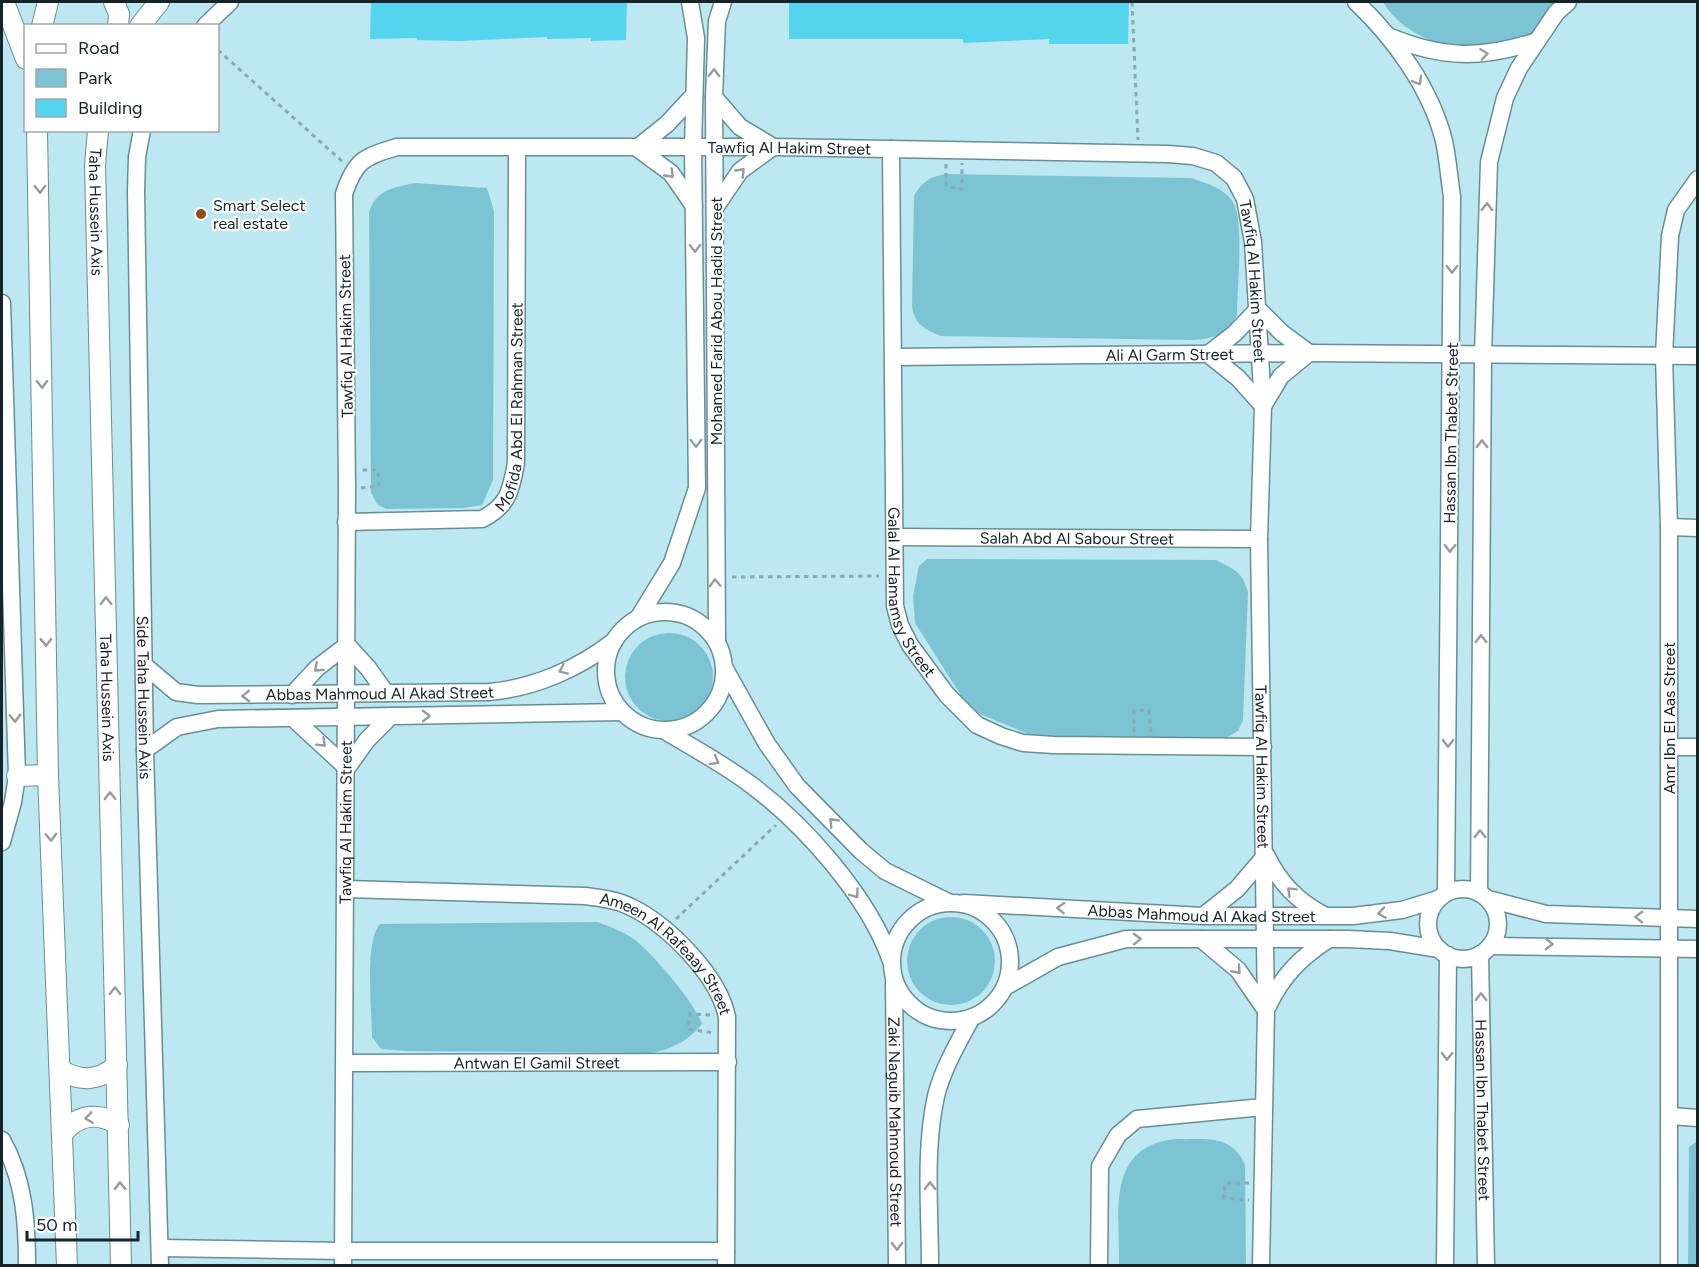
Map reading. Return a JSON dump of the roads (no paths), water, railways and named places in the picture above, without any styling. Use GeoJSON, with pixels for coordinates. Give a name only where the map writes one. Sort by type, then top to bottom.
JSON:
{"type":"FeatureCollection","features":[{"type":"Feature","properties":{"kind":"main road"},"geometry":{"type":"LineString","coordinates":[[4,2],[24,54]]}},
{"type":"Feature","properties":{"kind":"main road"},"geometry":{"type":"LineString","coordinates":[[42,24],[48,2]]}},
{"type":"Feature","properties":{"kind":"main road"},"geometry":{"type":"LineString","coordinates":[[114,2],[119,14],[118,24]]}},
{"type":"Feature","properties":{"kind":"main road"},"geometry":{"type":"LineString","coordinates":[[142,24],[159,2]]}},
{"type":"Feature","properties":{"kind":"main road"},"geometry":{"type":"LineString","coordinates":[[37,132],[48,775],[67,1266]]}},
{"type":"Feature","properties":{"kind":"main road","name":"Taha Hussein Axis"},"geometry":{"type":"LineString","coordinates":[[99,132],[95,165],[121,1266]]}},
{"type":"Feature","properties":{"kind":"main road"},"geometry":{"type":"LineString","coordinates":[[17,776],[48,775]]}},
{"type":"Feature","properties":{"kind":"main road"},"geometry":{"type":"LineString","coordinates":[[61,1070],[74,1077],[89,1079],[104,1075],[117,1065]]}},
{"type":"Feature","properties":{"kind":"main road"},"geometry":{"type":"LineString","coordinates":[[63,1132],[74,1121],[89,1116],[105,1117],[118,1125]]}},
{"type":"Feature","properties":{"kind":"street"},"geometry":{"type":"LineString","coordinates":[[207,24],[230,2]]}},
{"type":"Feature","properties":{"kind":"street","name":"Mohamed Farid Abou Hadid Street"},"geometry":{"type":"LineString","coordinates":[[639,617],[672,563],[697,488],[693,147],[696,38],[690,2]]}},
{"type":"Feature","properties":{"kind":"street","name":"Mohamed Farid Abou Hadid Street"},"geometry":{"type":"LineString","coordinates":[[717,642],[714,98],[717,21],[723,2]]}},
{"type":"Feature","properties":{"kind":"street","name":"Hassan Ibn Thabet Street"},"geometry":{"type":"LineString","coordinates":[[1356,2],[1387,36],[1416,77],[1432,107],[1444,141],[1452,196],[1452,356],[1442,896]]}},
{"type":"Feature","properties":{"kind":"street","name":"Hassan Ibn Thabet Street"},"geometry":{"type":"LineString","coordinates":[[1484,896],[1483,356],[1489,162],[1505,98],[1519,68],[1556,13],[1568,2]]}},
{"type":"Feature","properties":{"kind":"street"},"geometry":{"type":"LineString","coordinates":[[1387,36],[1416,48],[1446,54],[1477,55],[1508,50],[1537,41]]}},
{"type":"Feature","properties":{"kind":"street"},"geometry":{"type":"LineString","coordinates":[[694,95],[667,124],[637,148],[670,173],[695,208]]}},
{"type":"Feature","properties":{"kind":"street"},"geometry":{"type":"LineString","coordinates":[[714,98],[740,128],[774,147],[740,171],[716,206]]}},
{"type":"Feature","properties":{"kind":"street","name":"Side Taha Hussein Axis"},"geometry":{"type":"LineString","coordinates":[[142,132],[137,157],[136,192],[145,750],[160,1266]]}},
{"type":"Feature","properties":{"kind":"street","name":"Tawfiq Al Hakim Street"},"geometry":{"type":"LineString","coordinates":[[344,1258],[347,768],[344,194],[352,170],[373,154],[397,147],[774,147],[1193,156],[1216,163],[1234,178],[1245,200],[1250,222],[1258,309],[1263,406],[1259,539],[1266,855],[1266,1010],[1261,1266]]}},
{"type":"Feature","properties":{"kind":"street","name":"Mofida Abd El Rahman Street"},"geometry":{"type":"LineString","coordinates":[[346,522],[482,519],[498,511],[506,500],[516,463],[517,148]]}},
{"type":"Feature","properties":{"kind":"street","name":"Galal Al Hamamsy Street"},"geometry":{"type":"LineString","coordinates":[[891,149],[896,606],[900,625],[910,645],[946,695],[977,724],[1023,743],[1152,747],[1263,747]]}},
{"type":"Feature","properties":{"kind":"street","name":"Amr Ibn El Aas Street"},"geometry":{"type":"LineString","coordinates":[[1669,1266],[1671,1116],[1669,527],[1664,356],[1670,236],[1676,210],[1698,178]]}},
{"type":"Feature","properties":{"kind":"street"},"geometry":{"type":"LineString","coordinates":[[2,303],[5,539],[17,776],[13,802],[2,842]]}},
{"type":"Feature","properties":{"kind":"street"},"geometry":{"type":"LineString","coordinates":[[1258,309],[1282,333],[1309,353],[1281,375],[1263,406],[1238,378],[1208,354],[1234,334],[1258,309]]}},
{"type":"Feature","properties":{"kind":"street","name":"Ali Al Garm Street"},"geometry":{"type":"LineString","coordinates":[[894,357],[1309,353],[1452,356],[1698,356]]}},
{"type":"Feature","properties":{"kind":"street"},"geometry":{"type":"LineString","coordinates":[[1669,527],[1698,528]]}},
{"type":"Feature","properties":{"kind":"street","name":"Salah Abd Al Sabour Street"},"geometry":{"type":"LineString","coordinates":[[895,537],[1259,539]]}},
{"type":"Feature","properties":{"kind":"street"},"geometry":{"type":"LineString","coordinates":[[653,612],[683,614],[708,629],[717,642],[725,669],[722,688],[714,705],[701,719],[684,728],[665,731],[633,722],[613,699],[606,678],[608,655],[614,641],[629,623],[639,617],[653,612]]}},
{"type":"Feature","properties":{"kind":"street","name":"Abbas Mahmoud Al Akad Street"},"geometry":{"type":"LineString","coordinates":[[144,665],[176,692],[220,697],[513,690],[534,684],[593,657],[614,641]]}},
{"type":"Feature","properties":{"kind":"street"},"geometry":{"type":"LineString","coordinates":[[292,695],[317,668],[347,645],[386,693]]}},
{"type":"Feature","properties":{"kind":"street","name":"Abbas Mahmoud Al Akad Street"},"geometry":{"type":"LineString","coordinates":[[725,669],[767,744],[797,786],[861,851],[885,871],[956,903],[1203,916],[1265,914],[1327,916],[1387,913],[1442,896]]}},
{"type":"Feature","properties":{"kind":"street","name":"Abbas Mahmoud Al Akad Street"},"geometry":{"type":"LineString","coordinates":[[145,750],[177,727],[218,719],[295,720],[622,712]]}},
{"type":"Feature","properties":{"kind":"street"},"geometry":{"type":"LineString","coordinates":[[295,720],[347,768],[367,740],[391,716]]}},
{"type":"Feature","properties":{"kind":"street"},"geometry":{"type":"LineString","coordinates":[[665,731],[742,778],[787,816],[854,891],[875,926],[893,971],[907,1001],[930,1017],[944,1021],[972,1017],[997,1000],[1005,987],[1011,957],[1008,942],[990,916],[956,903],[926,908],[908,921],[898,934],[893,971]]}},
{"type":"Feature","properties":{"kind":"street"},"geometry":{"type":"LineString","coordinates":[[1669,747],[1698,747]]}},
{"type":"Feature","properties":{"kind":"street"},"geometry":{"type":"LineString","coordinates":[[1203,916],[1237,889],[1266,855],[1276,875],[1290,892],[1308,906],[1327,916]]}},
{"type":"Feature","properties":{"kind":"street","name":"Ameen Al Rafeaay Street"},"geometry":{"type":"LineString","coordinates":[[346,889],[585,896],[631,907],[664,930],[715,985],[724,1003],[727,1017],[726,1258]]}},
{"type":"Feature","properties":{"kind":"street"},"geometry":{"type":"LineString","coordinates":[[1698,919],[1546,914],[1457,889],[1442,896],[1429,915],[1428,924],[1433,942],[1443,952],[1458,959],[1485,950],[1698,949]]}},
{"type":"Feature","properties":{"kind":"street"},"geometry":{"type":"LineString","coordinates":[[1484,896],[1498,920],[1495,938],[1485,950]]}},
{"type":"Feature","properties":{"kind":"street","name":"Abbas Mahmoud Al Akad Street"},"geometry":{"type":"LineString","coordinates":[[1005,987],[1058,957],[1126,939],[1265,938],[1390,941],[1443,952]]}},
{"type":"Feature","properties":{"kind":"street"},"geometry":{"type":"LineString","coordinates":[[1201,939],[1238,970],[1266,1010]]}},
{"type":"Feature","properties":{"kind":"street"},"geometry":{"type":"LineString","coordinates":[[1266,1010],[1276,988],[1291,969],[1308,952],[1329,939]]}},
{"type":"Feature","properties":{"kind":"street","name":"Hassan Ibn Thabet Street"},"geometry":{"type":"LineString","coordinates":[[1485,950],[1486,1266]]}},
{"type":"Feature","properties":{"kind":"street","name":"Hassan Ibn Thabet Street"},"geometry":{"type":"LineString","coordinates":[[1443,952],[1445,1266]]}},
{"type":"Feature","properties":{"kind":"street","name":"Zaki Naguib Mahmoud Street"},"geometry":{"type":"LineString","coordinates":[[893,971],[897,1266]]}},
{"type":"Feature","properties":{"kind":"street","name":"Zaki Naguib Mahmoud Street"},"geometry":{"type":"LineString","coordinates":[[930,1266],[932,1123],[936,1095],[946,1067],[972,1017]]}},
{"type":"Feature","properties":{"kind":"street","name":"Antwan El Gamil Street"},"geometry":{"type":"LineString","coordinates":[[345,1063],[728,1062]]}},
{"type":"Feature","properties":{"kind":"street"},"geometry":{"type":"LineString","coordinates":[[1099,1266],[1099,1173],[1107,1150],[1118,1135],[1137,1119],[1263,1107]]}},
{"type":"Feature","properties":{"kind":"street"},"geometry":{"type":"LineString","coordinates":[[1671,1116],[1698,1118]]}},
{"type":"Feature","properties":{"kind":"street"},"geometry":{"type":"LineString","coordinates":[[2,1140],[17,1174],[24,1201],[27,1266]]}},
{"type":"Feature","properties":{"kind":"street"},"geometry":{"type":"LineString","coordinates":[[160,1248],[344,1258],[726,1258]]}},
{"type":"Feature","properties":{"kind":"place","name":"Smart Select real estate"},"geometry":{"type":"Point","coordinates":[201,214]}}]}
